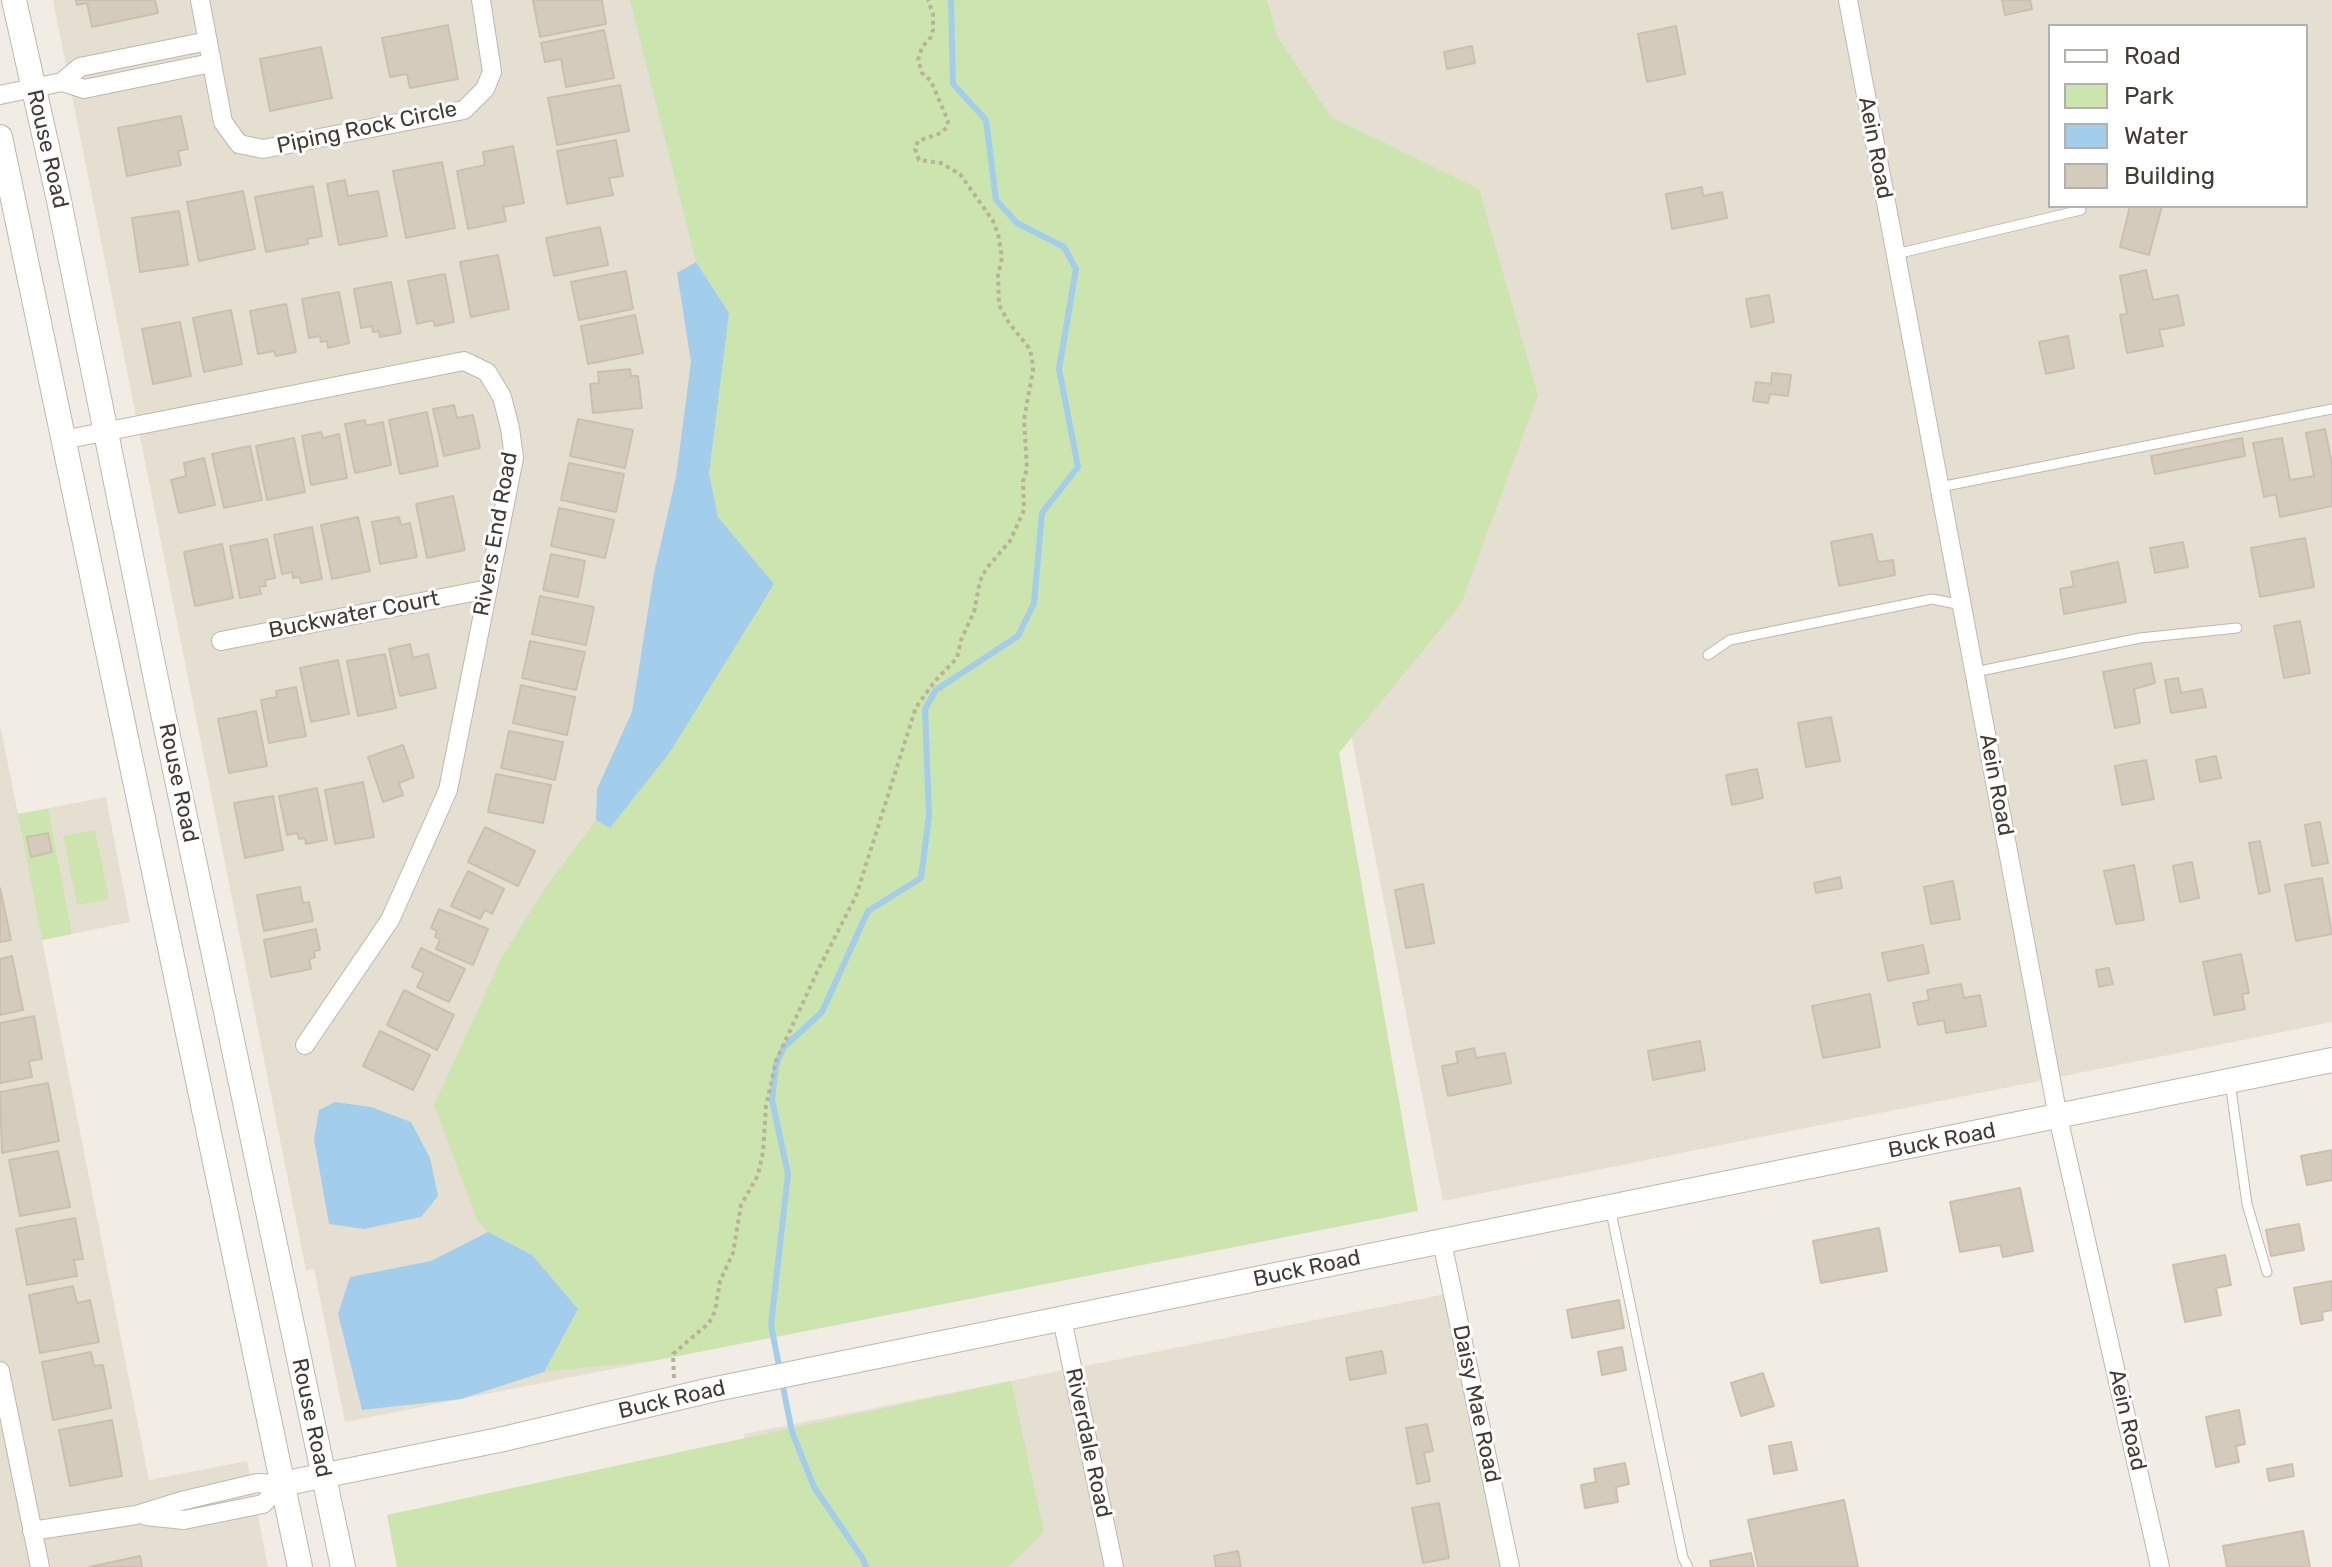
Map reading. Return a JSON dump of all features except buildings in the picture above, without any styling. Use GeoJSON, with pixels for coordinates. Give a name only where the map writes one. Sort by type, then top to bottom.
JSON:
{"type":"FeatureCollection","features":[{"type":"Feature","properties":{"kind":"street","name":"Rouse Road"},"geometry":{"type":"LineString","coordinates":[[14,0],[58,196],[343,1567]]}},
{"type":"Feature","properties":{"kind":"street","name":"Piping Rock Circle"},"geometry":{"type":"LineString","coordinates":[[200,0],[223,122],[239,144],[263,149],[464,110],[485,89],[492,72],[481,0]]}},
{"type":"Feature","properties":{"kind":"street","name":"Aein Road"},"geometry":{"type":"LineString","coordinates":[[1848,0],[2058,1117],[2160,1567]]}},
{"type":"Feature","properties":{"kind":"street"},"geometry":{"type":"LineString","coordinates":[[0,95],[62,82],[80,67],[208,41]]}},
{"type":"Feature","properties":{"kind":"street"},"geometry":{"type":"LineString","coordinates":[[139,55],[143,76]]}},
{"type":"Feature","properties":{"kind":"street"},"geometry":{"type":"LineString","coordinates":[[62,82],[84,89],[211,63]]}},
{"type":"Feature","properties":{"kind":"street","name":"Rouse Road"},"geometry":{"type":"LineString","coordinates":[[0,137],[300,1567]]}},
{"type":"Feature","properties":{"kind":"street","name":"Rivers End Road"},"geometry":{"type":"LineString","coordinates":[[63,440],[464,361],[487,372],[502,397],[514,458],[448,790],[390,920],[305,1045]]}},
{"type":"Feature","properties":{"kind":"street","name":"Buckwater Court"},"geometry":{"type":"LineString","coordinates":[[221,641],[488,589]]}},
{"type":"Feature","properties":{"kind":"street","name":"Buck Road"},"geometry":{"type":"LineString","coordinates":[[32,1531],[136,1515],[257,1483],[282,1484],[499,1440],[711,1390],[2332,1060]]}},
{"type":"Feature","properties":{"kind":"street","name":"Daisy Mae Road"},"geometry":{"type":"LineString","coordinates":[[1442,1242],[1510,1567]]}},
{"type":"Feature","properties":{"kind":"street","name":"Riverdale Road"},"geometry":{"type":"LineString","coordinates":[[1062,1319],[1114,1567]]}},
{"type":"Feature","properties":{"kind":"street"},"geometry":{"type":"LineString","coordinates":[[0,1371],[40,1567]]}},
{"type":"Feature","properties":{"kind":"street","name":"Buck Road"},"geometry":{"type":"LineString","coordinates":[[136,1515],[184,1520],[263,1504],[282,1484]]}},
{"type":"Feature","properties":{"kind":"street"},"geometry":{"type":"LineString","coordinates":[[181,1501],[184,1520]]}},
{"type":"Feature","properties":{"kind":"lane"},"geometry":{"type":"LineString","coordinates":[[1896,254],[2081,210]]}},
{"type":"Feature","properties":{"kind":"lane"},"geometry":{"type":"LineString","coordinates":[[1940,487],[2332,409]]}},
{"type":"Feature","properties":{"kind":"lane"},"geometry":{"type":"LineString","coordinates":[[1708,655],[1730,640],[1932,599],[1962,605]]}},
{"type":"Feature","properties":{"kind":"lane"},"geometry":{"type":"LineString","coordinates":[[1975,672],[2140,638],[2237,628]]}},
{"type":"Feature","properties":{"kind":"lane"},"geometry":{"type":"LineString","coordinates":[[2230,1082],[2247,1204],[2267,1272]]}},
{"type":"Feature","properties":{"kind":"lane"},"geometry":{"type":"LineString","coordinates":[[1610,1207],[1683,1558],[1688,1567]]}},
{"type":"Feature","properties":{"kind":"path"},"geometry":{"type":"LineString","coordinates":[[675,1383],[673,1354],[709,1323],[715,1311],[720,1281],[733,1253],[741,1205],[758,1175],[766,1106],[776,1061],[856,896],[912,717],[922,696],[957,658],[961,640],[974,612],[980,581],[1010,541],[1024,510],[1023,481],[1027,469],[1024,420],[1033,370],[1032,357],[999,305],[998,276],[1002,258],[998,234],[993,221],[960,174],[941,163],[919,160],[915,149],[918,141],[941,133],[948,121],[918,60],[933,30],[933,14],[928,0]]}},
{"type":"Feature","properties":{"kind":"shaded area"},"geometry":{"type":"Polygon","coordinates":[[[53,0],[2332,0],[2332,1022],[1443,1201],[1225,94],[658,1360],[345,1422],[314,1269],[306,1270],[53,0]]]}},
{"type":"Feature","properties":{"kind":"shaded area"},"geometry":{"type":"Polygon","coordinates":[[[0,725],[18,814],[106,797],[130,922],[42,940],[149,1480],[247,1461],[268,1567],[0,1567],[0,725]]]}},
{"type":"Feature","properties":{"kind":"shaded area"},"geometry":{"type":"Polygon","coordinates":[[[1461,1291],[1519,1567],[397,1567],[387,1515],[745,1444],[744,1434],[1461,1291]]]}},
{"type":"Feature","properties":{"kind":"green space"},"geometry":{"type":"Polygon","coordinates":[[[630,0],[1267,0],[1277,36],[1331,117],[1479,189],[1538,395],[1461,604],[1339,753],[1418,1211],[658,1360],[544,1372],[577,1309],[532,1255],[488,1232],[477,1220],[434,1105],[503,955],[546,887],[596,820],[610,828],[774,584],[718,517],[709,474],[729,313],[696,262],[630,0]]]}},
{"type":"Feature","properties":{"kind":"green space"},"geometry":{"type":"Polygon","coordinates":[[[48,809],[72,934],[42,940],[18,814],[48,809]]]}},
{"type":"Feature","properties":{"kind":"green space"},"geometry":{"type":"Polygon","coordinates":[[[95,830],[109,899],[77,905],[63,836],[95,830]]]}},
{"type":"Feature","properties":{"kind":"green space"},"geometry":{"type":"Polygon","coordinates":[[[1011,1381],[1044,1532],[1008,1567],[397,1567],[387,1515],[1011,1381]]]}},
{"type":"Feature","properties":{"kind":"water"},"geometry":{"type":"Polygon","coordinates":[[[696,262],[729,313],[709,474],[718,517],[774,584],[670,752],[610,828],[596,820],[597,789],[632,712],[654,573],[676,477],[691,362],[677,273],[696,262]]]}},
{"type":"Feature","properties":{"kind":"water"},"geometry":{"type":"Polygon","coordinates":[[[335,1102],[371,1107],[411,1122],[430,1158],[438,1196],[421,1217],[364,1229],[329,1224],[314,1139],[319,1110],[335,1102]]]}},
{"type":"Feature","properties":{"kind":"water"},"geometry":{"type":"Polygon","coordinates":[[[488,1232],[532,1255],[578,1309],[544,1372],[461,1399],[362,1410],[338,1314],[350,1277],[431,1261],[488,1232]]]}},
{"type":"Feature","properties":{"kind":"waterway"},"geometry":{"type":"LineString","coordinates":[[780,1371],[771,1325],[788,1174],[772,1100],[776,1065],[784,1047],[822,1012],[868,911],[921,878],[929,816],[925,709],[936,690],[1018,636],[1034,603],[1042,513],[1078,467],[1059,369],[1076,269],[1064,247],[1017,223],[996,200],[986,120],[953,84],[951,0]]}},
{"type":"Feature","properties":{"kind":"waterway"},"geometry":{"type":"LineString","coordinates":[[782,1382],[792,1432],[814,1487],[866,1567]]}}]}
